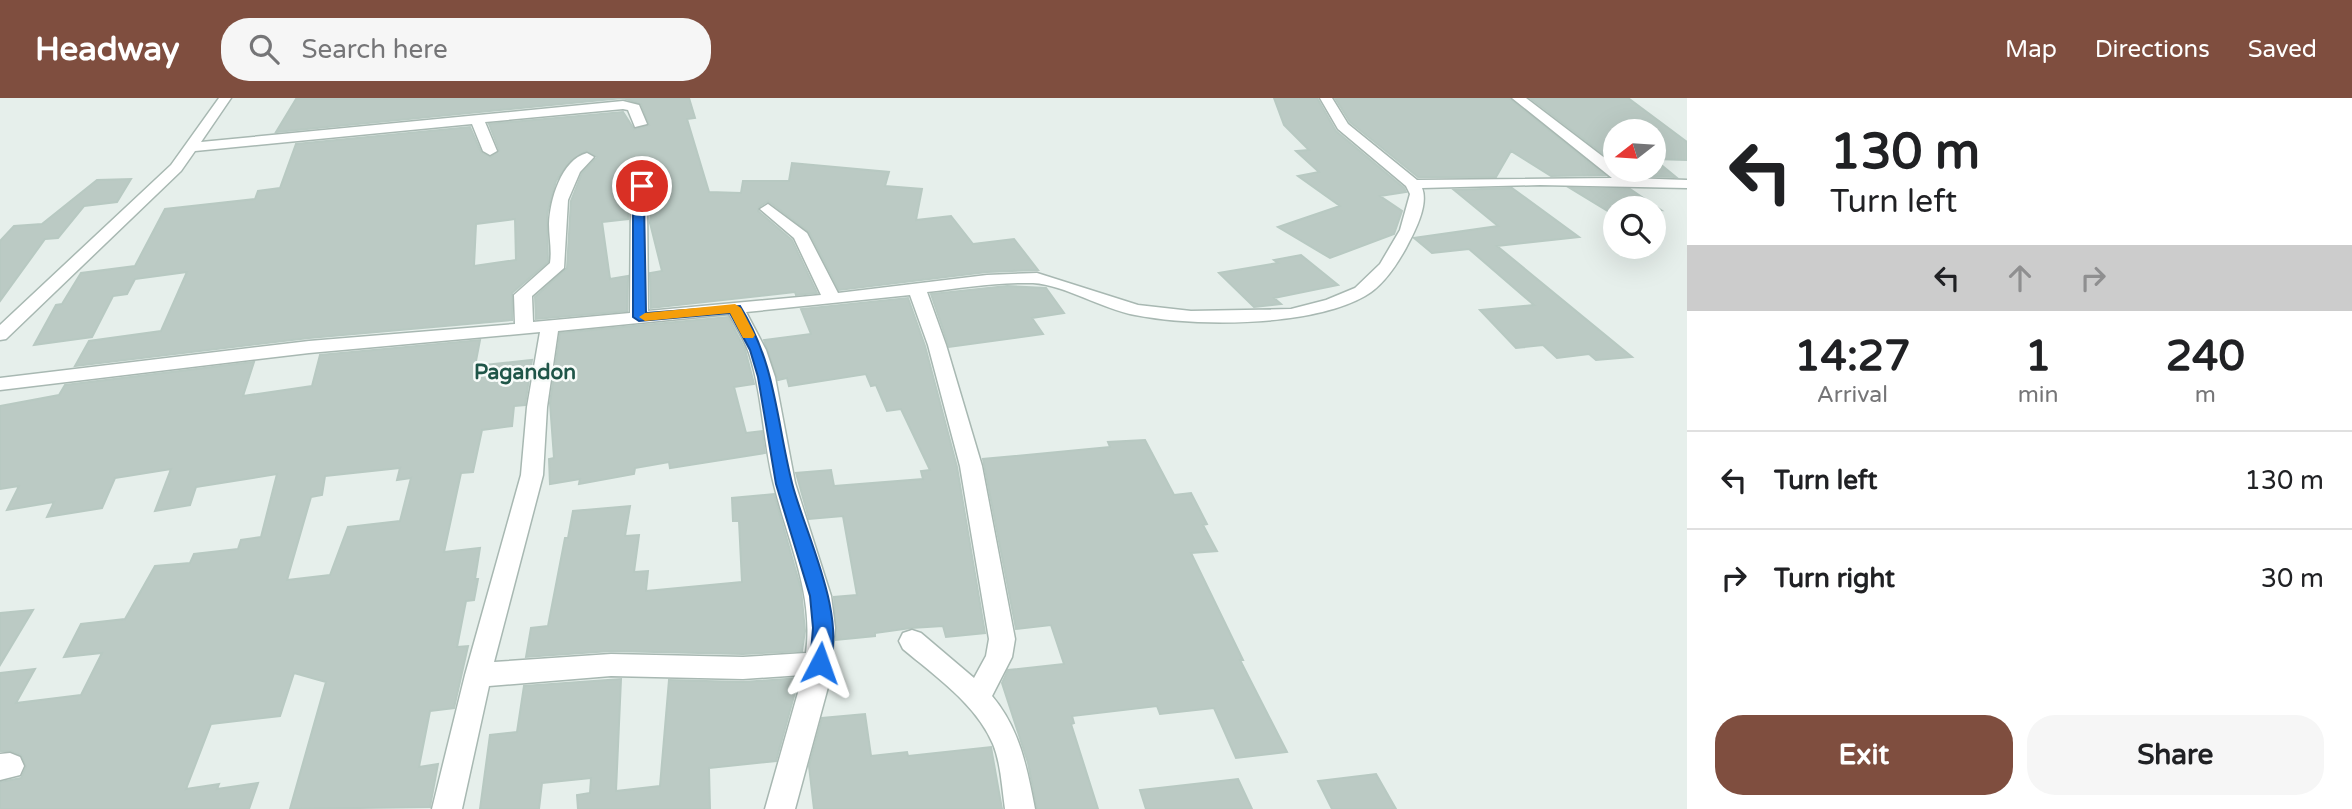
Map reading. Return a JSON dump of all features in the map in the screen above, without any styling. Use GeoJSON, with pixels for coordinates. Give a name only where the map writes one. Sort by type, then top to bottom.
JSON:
{"type":"FeatureCollection","features":[{"type":"Feature","properties":{"kind":"street"},"geometry":{"type":"LineString","coordinates":[[0,384],[309,347],[1037,278],[1136,310],[1191,316],[1291,314],[1332,304],[1361,292],[1387,267],[1408,230],[1417,194],[1413,184],[1343,126],[1326,98]]}},
{"type":"Feature","properties":{"kind":"street"},"geometry":{"type":"LineString","coordinates":[[1518,98],[1603,164]]}},
{"type":"Feature","properties":{"kind":"street"},"geometry":{"type":"LineString","coordinates":[[0,335],[162,182],[194,147],[222,104]]}},
{"type":"Feature","properties":{"kind":"street"},"geometry":{"type":"LineString","coordinates":[[194,147],[623,106],[634,108],[640,124]]}},
{"type":"Feature","properties":{"kind":"street"},"geometry":{"type":"LineString","coordinates":[[477,120],[490,151]]}},
{"type":"Feature","properties":{"kind":"street"},"geometry":{"type":"LineString","coordinates":[[524,328],[523,295],[535,282],[555,271],[559,262],[558,212],[572,169],[587,157]]}},
{"type":"Feature","properties":{"kind":"street"},"geometry":{"type":"LineString","coordinates":[[639,317],[639,200],[645,172]]}},
{"type":"Feature","properties":{"kind":"street"},"geometry":{"type":"LineString","coordinates":[[1413,184],[1687,184]]}},
{"type":"Feature","properties":{"kind":"street"},"geometry":{"type":"LineString","coordinates":[[768,209],[801,236],[832,299]]}},
{"type":"Feature","properties":{"kind":"street"},"geometry":{"type":"LineString","coordinates":[[917,289],[937,345],[968,456],[1002,639],[999,657],[977,699]]}},
{"type":"Feature","properties":{"kind":"street"},"geometry":{"type":"LineString","coordinates":[[735,308],[757,350],[765,377],[782,473],[819,596],[822,628],[820,663],[780,809]]}},
{"type":"Feature","properties":{"kind":"street"},"geometry":{"type":"LineString","coordinates":[[447,809],[478,675],[532,475],[537,407],[550,326]]}},
{"type":"Feature","properties":{"kind":"street"},"geometry":{"type":"LineString","coordinates":[[912,641],[977,699],[1006,742],[1020,809]]}},
{"type":"Feature","properties":{"kind":"street"},"geometry":{"type":"LineString","coordinates":[[478,675],[611,665],[743,668],[820,663]]}},
{"type":"Feature","properties":{"kind":"building"},"geometry":{"type":"Polygon","coordinates":[[[621,98],[276,132],[296,99],[621,98]]]}},
{"type":"Feature","properties":{"kind":"building"},"geometry":{"type":"Polygon","coordinates":[[[624,98],[689,98],[695,118],[687,119],[709,192],[741,193],[743,181],[789,181],[792,163],[889,172],[885,186],[922,189],[916,220],[951,216],[973,244],[1014,239],[1038,270],[987,272],[839,290],[809,232],[768,201],[759,207],[758,211],[792,240],[817,293],[796,295],[795,292],[651,308],[650,273],[662,271],[650,223],[654,171],[644,166],[635,171],[628,199],[628,219],[602,222],[610,279],[628,276],[627,311],[536,319],[535,297],[567,268],[571,201],[582,173],[597,157],[586,151],[569,162],[556,181],[547,214],[548,262],[512,293],[512,320],[309,338],[75,366],[89,341],[161,331],[187,272],[135,279],[127,294],[113,296],[92,337],[34,345],[56,305],[62,304],[81,273],[135,266],[165,209],[255,199],[258,191],[280,188],[296,144],[470,127],[481,152],[491,157],[499,150],[489,124],[623,112],[634,129],[649,125],[641,104],[624,98]],[[515,219],[476,224],[474,266],[516,260],[515,219]]]}},
{"type":"Feature","properties":{"kind":"building"},"geometry":{"type":"Polygon","coordinates":[[[1274,98],[1317,98],[1336,131],[1404,188],[1406,192],[1380,196],[1402,211],[1394,234],[1330,258],[1278,227],[1340,206],[1298,176],[1319,172],[1296,151],[1309,150],[1284,125],[1274,98]]]}},
{"type":"Feature","properties":{"kind":"building"},"geometry":{"type":"Polygon","coordinates":[[[1335,98],[1509,98],[1603,175],[1551,176],[1511,151],[1496,177],[1418,177],[1350,122],[1335,98]]]}},
{"type":"Feature","properties":{"kind":"building"},"geometry":{"type":"Polygon","coordinates":[[[1530,98],[1628,98],[1656,119],[1603,119],[1603,154],[1530,98]]]}},
{"type":"Feature","properties":{"kind":"building"},"geometry":{"type":"Polygon","coordinates":[[[1666,126],[1687,142],[1687,160],[1666,159],[1666,126]]]}},
{"type":"Feature","properties":{"kind":"building"},"geometry":{"type":"Polygon","coordinates":[[[1666,169],[1676,177],[1666,177],[1666,169]]]}},
{"type":"Feature","properties":{"kind":"building"},"geometry":{"type":"Polygon","coordinates":[[[131,179],[117,202],[84,206],[58,238],[45,239],[0,301],[0,241],[14,226],[42,224],[97,180],[131,179]]]}},
{"type":"Feature","properties":{"kind":"building"},"geometry":{"type":"Polygon","coordinates":[[[1512,188],[1579,237],[1497,246],[1632,357],[1596,360],[1589,354],[1557,358],[1543,345],[1516,348],[1480,310],[1534,305],[1469,249],[1432,253],[1414,238],[1498,226],[1454,190],[1512,188]]]}},
{"type":"Feature","properties":{"kind":"building"},"geometry":{"type":"Polygon","coordinates":[[[1570,188],[1630,189],[1640,196],[1603,196],[1603,208],[1570,188]]]}},
{"type":"Feature","properties":{"kind":"building"},"geometry":{"type":"Polygon","coordinates":[[[1301,255],[1338,285],[1274,298],[1281,304],[1254,307],[1219,273],[1278,263],[1274,260],[1301,255]]]}},
{"type":"Feature","properties":{"kind":"building"},"geometry":{"type":"Polygon","coordinates":[[[1007,286],[1046,288],[1064,313],[1032,318],[1043,334],[949,347],[931,294],[1007,286]]]}},
{"type":"Feature","properties":{"kind":"building"},"geometry":{"type":"Polygon","coordinates":[[[908,298],[925,346],[957,467],[985,633],[946,637],[943,626],[911,628],[875,633],[875,636],[836,640],[834,597],[857,595],[843,516],[809,519],[796,473],[831,470],[834,486],[923,479],[921,471],[930,470],[901,409],[887,411],[876,385],[871,386],[866,374],[789,386],[787,378],[778,380],[764,340],[811,334],[801,309],[908,298]]]}},
{"type":"Feature","properties":{"kind":"building"},"geometry":{"type":"Polygon","coordinates":[[[728,317],[745,349],[754,384],[734,387],[746,433],[762,431],[765,453],[670,468],[669,462],[635,468],[634,474],[579,484],[580,479],[550,484],[549,459],[554,458],[550,403],[560,333],[728,317]]]}},
{"type":"Feature","properties":{"kind":"building"},"geometry":{"type":"Polygon","coordinates":[[[480,340],[475,366],[532,360],[525,405],[514,406],[512,426],[482,430],[473,472],[461,473],[444,552],[480,548],[475,579],[478,579],[474,600],[466,601],[457,647],[468,646],[454,708],[430,711],[419,767],[438,764],[430,807],[290,809],[326,682],[294,673],[280,716],[211,724],[186,789],[219,784],[217,789],[258,783],[249,809],[0,809],[0,782],[21,778],[26,767],[21,755],[0,751],[0,673],[35,669],[16,703],[81,695],[102,653],[64,657],[81,624],[125,619],[155,566],[190,563],[194,554],[238,549],[241,540],[261,537],[277,474],[196,487],[190,505],[155,511],[171,469],[115,478],[102,508],[47,517],[54,502],[7,510],[19,486],[0,489],[0,406],[59,395],[65,385],[254,362],[243,396],[312,386],[320,355],[480,340]],[[400,468],[325,476],[322,495],[311,497],[287,580],[330,575],[348,527],[400,521],[411,478],[397,480],[400,468]]]}},
{"type":"Feature","properties":{"kind":"building"},"geometry":{"type":"Polygon","coordinates":[[[1145,440],[1174,495],[1191,493],[1207,524],[1203,525],[1217,551],[1191,553],[1243,660],[1240,660],[1287,752],[1236,758],[1214,708],[1160,714],[1157,706],[1072,716],[1074,723],[1071,724],[1098,809],[1037,809],[1028,763],[1002,683],[1008,670],[1064,664],[1051,625],[1016,629],[983,459],[1110,447],[1108,442],[1145,440]]]}},
{"type":"Feature","properties":{"kind":"building"},"geometry":{"type":"Polygon","coordinates":[[[774,494],[801,589],[805,631],[802,651],[743,654],[611,651],[526,657],[531,628],[548,626],[573,511],[630,506],[625,536],[639,535],[634,572],[648,571],[646,591],[742,582],[739,521],[733,521],[732,498],[774,494]]]}},
{"type":"Feature","properties":{"kind":"building"},"geometry":{"type":"Polygon","coordinates":[[[33,610],[0,665],[0,613],[33,610]]]}},
{"type":"Feature","properties":{"kind":"building"},"geometry":{"type":"Polygon","coordinates":[[[799,678],[776,761],[709,768],[710,809],[578,809],[577,795],[590,793],[591,778],[542,783],[539,809],[480,809],[490,735],[517,732],[524,686],[621,679],[616,791],[660,786],[669,680],[743,682],[799,678]]]}},
{"type":"Feature","properties":{"kind":"building"},"geometry":{"type":"Polygon","coordinates":[[[865,714],[871,756],[907,752],[908,756],[991,747],[1002,809],[814,809],[809,766],[822,718],[865,714]]]}},
{"type":"Feature","properties":{"kind":"building"},"geometry":{"type":"Polygon","coordinates":[[[1376,774],[1396,809],[1332,809],[1318,781],[1376,774]]]}},
{"type":"Feature","properties":{"kind":"building"},"geometry":{"type":"Polygon","coordinates":[[[1238,779],[1252,809],[1146,809],[1140,790],[1238,779]]]}},
{"type":"Feature","properties":{"kind":"slow traffic"},"geometry":{"type":"LineString","coordinates":[[645,317],[735,308],[748,335]]}},
{"type":"Feature","properties":{"kind":"district","name":"Pagandon"},"geometry":{"type":"Point","coordinates":[525,372]}},
{"type":"Feature","properties":{"kind":"route"},"geometry":{"type":"LineString","coordinates":[[642,186],[639,200],[639,317],[735,308],[757,350],[765,377],[784,484],[819,596],[822,628],[820,663]]}}]}
